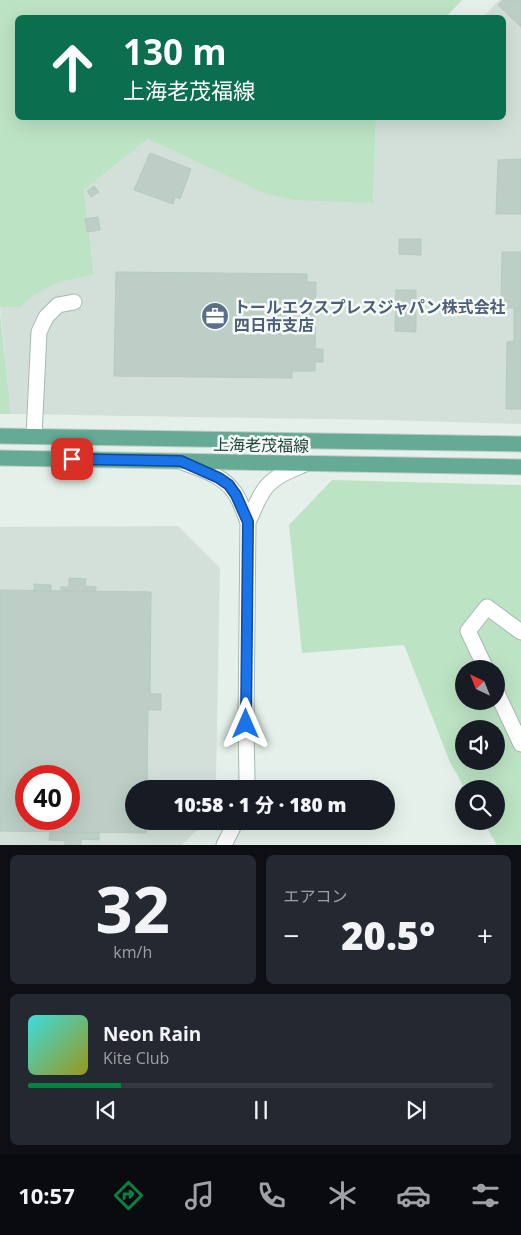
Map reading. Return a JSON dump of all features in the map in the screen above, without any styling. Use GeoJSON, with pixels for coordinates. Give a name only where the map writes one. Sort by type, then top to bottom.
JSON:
{"type":"FeatureCollection","features":[{"type":"Feature","properties":{"kind":"main road","name":"上海老茂福線"},"geometry":{"type":"LineString","coordinates":[[0,436],[521,444]]}},
{"type":"Feature","properties":{"kind":"main road","name":"上海老茂福線"},"geometry":{"type":"LineString","coordinates":[[0,458],[521,467]]}},
{"type":"Feature","properties":{"kind":"street"},"geometry":{"type":"LineString","coordinates":[[34,436],[39,332],[46,317],[58,305],[74,302]]}},
{"type":"Feature","properties":{"kind":"street"},"geometry":{"type":"LineString","coordinates":[[181,461],[219,478],[229,485],[236,495],[248,522]]}},
{"type":"Feature","properties":{"kind":"street"},"geometry":{"type":"LineString","coordinates":[[247,780],[248,522],[264,489],[288,472],[307,464]]}},
{"type":"Feature","properties":{"kind":"street"},"geometry":{"type":"LineString","coordinates":[[482,660],[468,631],[487,607],[521,632]]}},
{"type":"Feature","properties":{"kind":"street"},"geometry":{"type":"LineString","coordinates":[[505,709],[520,740]]}},
{"type":"Feature","properties":{"kind":"street"},"geometry":{"type":"LineString","coordinates":[[224,845],[232,830]]}},
{"type":"Feature","properties":{"kind":"shaded area"},"geometry":{"type":"Polygon","coordinates":[[[499,0],[521,0],[521,424],[11,414],[0,307],[21,307],[39,292],[52,285],[68,279],[94,275],[84,190],[148,139],[265,194],[373,203],[376,120],[506,120],[506,15],[486,14],[499,0]]]}},
{"type":"Feature","properties":{"kind":"shaded area"},"geometry":{"type":"Polygon","coordinates":[[[178,526],[220,568],[216,780],[125,780],[125,830],[197,830],[182,845],[0,845],[0,527],[178,526]]]}},
{"type":"Feature","properties":{"kind":"green space"},"geometry":{"type":"Polygon","coordinates":[[[0,0],[462,0],[448,15],[15,15],[15,120],[376,120],[373,203],[295,200],[265,194],[148,139],[84,190],[94,275],[73,279],[46,288],[21,307],[0,307],[0,0]]]}},
{"type":"Feature","properties":{"kind":"green space"},"geometry":{"type":"Polygon","coordinates":[[[0,312],[11,414],[0,414],[0,312]]]}},
{"type":"Feature","properties":{"kind":"green space"},"geometry":{"type":"Polygon","coordinates":[[[332,480],[521,485],[521,845],[497,845],[488,830],[505,830],[505,780],[460,780],[450,762],[404,645],[302,653],[289,525],[332,480]]]}},
{"type":"Feature","properties":{"kind":"building"},"geometry":{"type":"Polygon","coordinates":[[[503,0],[521,0],[521,27],[498,5],[503,0]]]}},
{"type":"Feature","properties":{"kind":"building"},"geometry":{"type":"Polygon","coordinates":[[[150,153],[191,169],[180,199],[175,197],[173,204],[134,190],[150,153]]]}},
{"type":"Feature","properties":{"kind":"building"},"geometry":{"type":"Polygon","coordinates":[[[521,159],[521,214],[496,214],[498,160],[521,159]]]}},
{"type":"Feature","properties":{"kind":"building"},"geometry":{"type":"Polygon","coordinates":[[[94,186],[99,192],[91,197],[87,191],[94,186]]]}},
{"type":"Feature","properties":{"kind":"building"},"geometry":{"type":"Polygon","coordinates":[[[98,217],[100,230],[87,232],[85,219],[98,217]]]}},
{"type":"Feature","properties":{"kind":"building"},"geometry":{"type":"Polygon","coordinates":[[[399,239],[421,239],[421,255],[399,254],[399,239]]]}},
{"type":"Feature","properties":{"kind":"building"},"geometry":{"type":"Polygon","coordinates":[[[502,252],[521,252],[521,308],[501,308],[502,252]]]}},
{"type":"Feature","properties":{"kind":"building","name":"トールエクスプレスジャパン株式会社 四日市支店"},"geometry":{"type":"Polygon","coordinates":[[[116,272],[307,274],[307,282],[316,282],[315,349],[323,349],[323,362],[315,362],[315,371],[292,371],[292,378],[114,376],[116,272]]]}},
{"type":"Feature","properties":{"kind":"building"},"geometry":{"type":"Polygon","coordinates":[[[396,290],[416,290],[416,332],[395,331],[396,290]]]}},
{"type":"Feature","properties":{"kind":"building"},"geometry":{"type":"Polygon","coordinates":[[[514,308],[521,308],[521,341],[514,341],[514,308]]]}},
{"type":"Feature","properties":{"kind":"building"},"geometry":{"type":"Polygon","coordinates":[[[521,341],[521,409],[506,409],[507,342],[521,341]]]}},
{"type":"Feature","properties":{"kind":"building"},"geometry":{"type":"Polygon","coordinates":[[[69,578],[86,579],[85,586],[96,587],[96,591],[61,591],[61,587],[69,587],[69,578]]]}},
{"type":"Feature","properties":{"kind":"building"},"geometry":{"type":"Polygon","coordinates":[[[34,584],[51,585],[51,591],[34,591],[34,584]]]}},
{"type":"Feature","properties":{"kind":"building"},"geometry":{"type":"Polygon","coordinates":[[[0,590],[151,592],[150,694],[161,694],[161,710],[148,710],[147,780],[125,780],[125,830],[146,830],[146,833],[0,831],[0,590]]]}},
{"type":"Feature","properties":{"kind":"building"},"geometry":{"type":"Polygon","coordinates":[[[50,832],[99,833],[99,840],[81,839],[81,845],[65,845],[65,841],[49,840],[50,832]]]}},
{"type":"Feature","properties":{"kind":"place","name":"トールエクスプレスジャパン株式会社 四日市支店"},"geometry":{"type":"Point","coordinates":[215,316]}},
{"type":"Feature","properties":{"kind":"route"},"geometry":{"type":"LineString","coordinates":[[72,459],[181,461],[219,478],[229,485],[236,495],[248,522],[246,724]]}}]}
